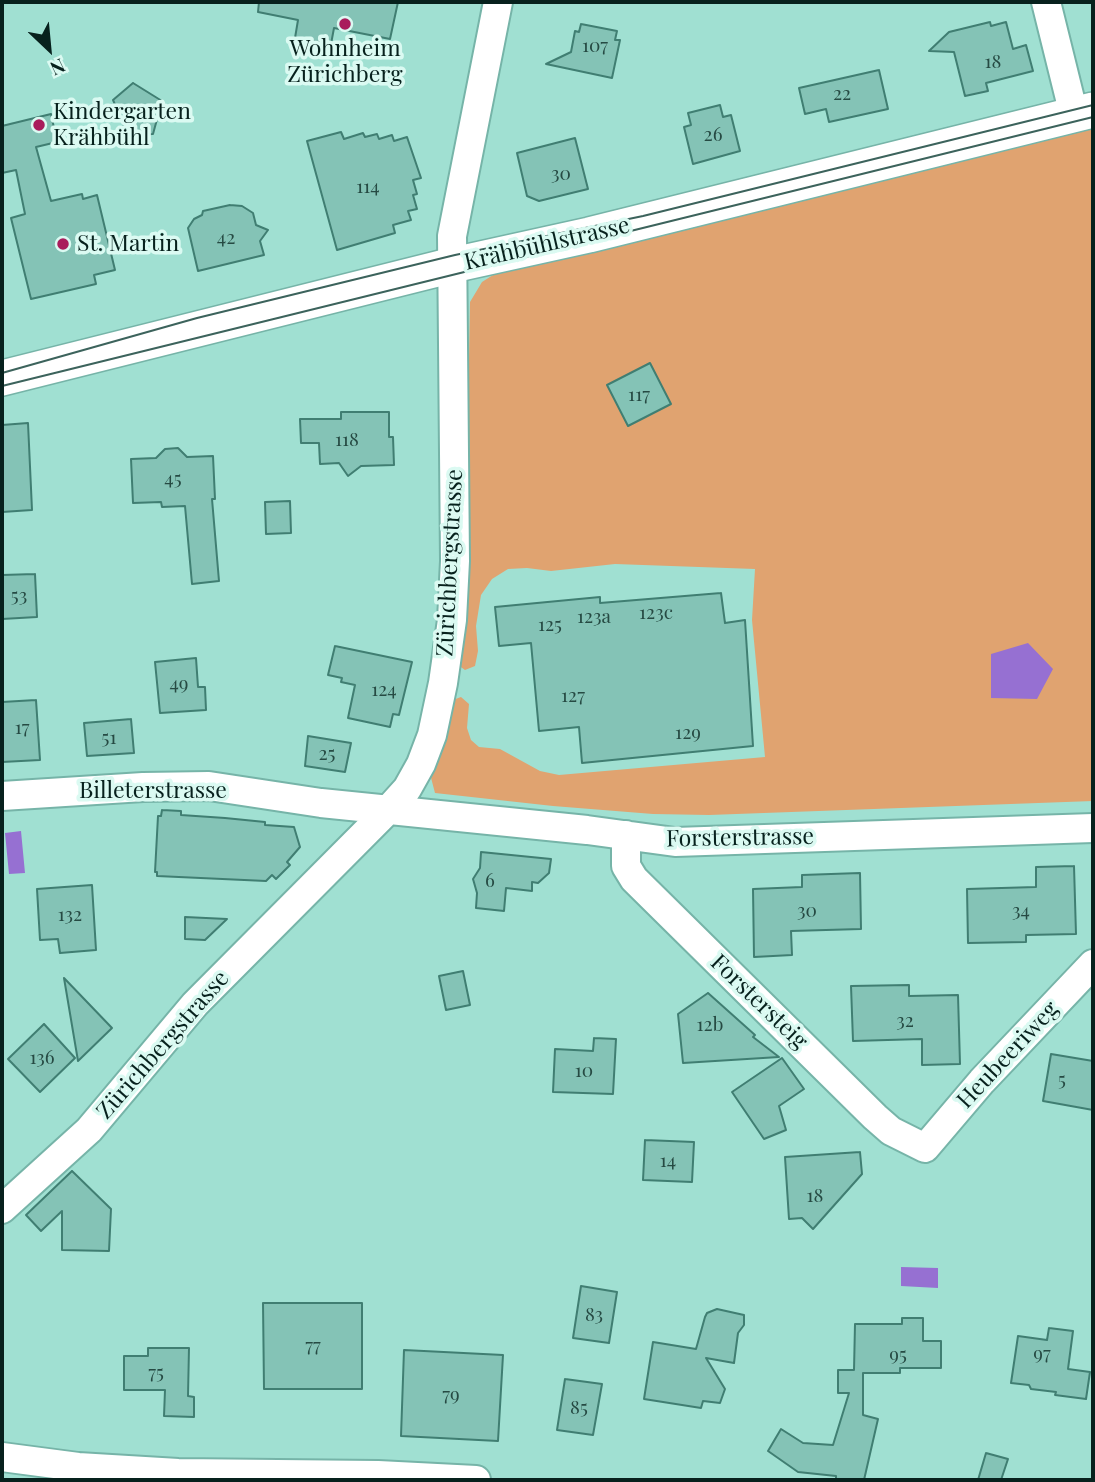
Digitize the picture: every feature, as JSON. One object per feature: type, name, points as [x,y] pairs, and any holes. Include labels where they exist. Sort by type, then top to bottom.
[{"type":"street","name":"Zürichbergstrasse","points":[[2,1209],[89,1130],[195,1004],[388,810],[415,774],[432,735],[452,620],[455,561],[452,236],[498,2]]},
{"type":"street","points":[[1046,2],[1084,112]]},
{"type":"street","name":"Krähbühlstrasse","points":[[2,378],[1084,112]]},
{"type":"street","name":"Billeterstrasse","points":[[2,796],[143,787],[209,786],[388,810]]},
{"type":"street","name":"Forsterstrasse","points":[[388,810],[676,842],[1093,828]]},
{"type":"street","name":"Forstersteig","points":[[626,835],[626,866],[634,879],[875,1117],[891,1131],[925,1148]]},
{"type":"street","name":"Heubeeriweg","points":[[925,1148],[982,1081],[1093,964]]},
{"type":"street","points":[[2,1457],[78,1467],[178,1473],[378,1475],[476,1480]]},
{"type":"shaded area","points":[[1093,126],[1093,801],[709,815],[653,814],[553,806],[435,793],[429,770],[450,701],[461,697],[469,704],[467,728],[471,740],[479,747],[500,749],[540,771],[559,775],[765,757],[752,620],[755,569],[615,564],[551,571],[508,569],[492,579],[481,595],[476,626],[478,651],[475,666],[465,670],[458,665],[466,536],[470,302],[482,282],[512,268]]},
{"type":"shaded area","points":[[1028,643],[1053,669],[1037,699],[991,698],[991,654]]},
{"type":"shaded area","points":[[21,831],[25,873],[9,874],[5,833]]},
{"type":"shaded area","points":[[901,1267],[938,1268],[938,1288],[901,1286]]},
{"type":"building","name":"Wohnheim Zürichberg","points":[[259,2],[398,2],[390,39],[334,28],[331,44],[295,38],[298,20],[258,12]]},
{"type":"building","points":[[990,22],[991,26],[1006,22],[1013,49],[1026,45],[1033,71],[986,83],[988,91],[965,96],[954,52],[929,51],[949,32]]},
{"type":"building","points":[[581,24],[617,31],[615,40],[620,40],[612,78],[546,64],[571,52],[575,31],[579,32]]},
{"type":"building","points":[[879,70],[888,109],[829,122],[826,109],[805,114],[799,88]]},
{"type":"building","points":[[133,83],[162,101],[153,134],[128,135],[113,100]]},
{"type":"building","points":[[720,105],[723,117],[731,115],[740,151],[693,164],[684,127],[691,125],[688,113]]},
{"type":"building","name":"St. Martin","points":[[51,114],[57,142],[36,147],[51,201],[82,194],[83,199],[97,195],[115,270],[94,275],[96,284],[31,299],[11,218],[25,214],[16,170],[2,173],[2,126]]},
{"type":"building","points":[[341,132],[344,139],[363,133],[365,137],[377,134],[379,139],[392,135],[394,141],[407,137],[421,178],[413,180],[417,209],[408,211],[411,220],[393,225],[395,233],[337,250],[307,141]]},
{"type":"building","points":[[575,138],[588,189],[539,201],[527,196],[517,153]]},
{"type":"building","points":[[230,205],[242,206],[253,213],[256,225],[268,230],[260,241],[264,255],[198,271],[188,228],[203,211]]},
{"type":"building","points":[[650,363],[671,404],[628,426],[607,385]]},
{"type":"building","points":[[341,412],[389,412],[389,437],[393,437],[394,465],[361,466],[348,476],[339,463],[320,464],[319,443],[301,443],[300,419],[341,419]]},
{"type":"building","points":[[28,423],[32,510],[2,512],[2,425]]},
{"type":"building","points":[[178,448],[187,457],[213,456],[215,499],[212,499],[219,581],[192,584],[185,506],[162,507],[161,502],[133,503],[131,459],[156,458],[165,449]]},
{"type":"building","points":[[290,501],[291,533],[266,534],[265,502]]},
{"type":"building","points":[[35,574],[37,617],[2,619],[2,575]]},
{"type":"building","points":[[721,593],[725,623],[745,620],[753,746],[582,763],[579,727],[539,731],[531,643],[499,646],[495,607],[600,597],[600,603]]},
{"type":"building","points":[[335,646],[412,662],[399,715],[393,714],[390,727],[348,718],[355,685],[328,675]]},
{"type":"building","points":[[196,658],[198,687],[205,687],[206,710],[160,713],[155,662]]},
{"type":"building","points":[[36,700],[40,760],[2,762],[2,702]]},
{"type":"building","points":[[131,719],[134,753],[87,756],[84,723]]},
{"type":"building","points":[[308,736],[351,743],[345,772],[305,766]]},
{"type":"building","points":[[162,810],[181,811],[181,815],[294,827],[300,847],[287,862],[290,865],[276,879],[272,875],[266,881],[157,876],[158,816],[161,816]]},
{"type":"building","points":[[481,852],[551,859],[549,873],[538,883],[532,882],[532,891],[506,888],[504,911],[476,908],[477,893],[473,879],[480,868]]},
{"type":"building","points":[[1074,866],[1076,934],[1026,935],[1026,942],[968,943],[967,889],[1036,887],[1036,867]]},
{"type":"building","points":[[860,873],[861,929],[791,931],[792,955],[754,957],[753,889],[802,887],[802,875]]},
{"type":"building","points":[[92,885],[96,950],[60,953],[58,939],[40,940],[37,889]]},
{"type":"building","points":[[185,917],[227,919],[205,940],[185,939]]},
{"type":"building","points":[[463,971],[470,1005],[446,1010],[439,976]]},
{"type":"building","points":[[64,978],[112,1028],[78,1061]]},
{"type":"building","points":[[909,985],[909,996],[958,995],[960,1064],[922,1065],[922,1039],[853,1041],[851,986]]},
{"type":"building","points":[[708,993],[755,1035],[753,1037],[779,1057],[683,1063],[678,1014]]},
{"type":"building","points":[[44,1024],[75,1058],[40,1092],[8,1059]]},
{"type":"building","points":[[594,1038],[616,1039],[613,1094],[553,1092],[555,1049],[593,1051]]},
{"type":"building","points":[[1051,1054],[1093,1061],[1093,1110],[1043,1101]]},
{"type":"building","points":[[782,1058],[804,1089],[779,1106],[786,1130],[764,1139],[732,1092]]},
{"type":"building","points":[[645,1140],[694,1142],[692,1182],[643,1180]]},
{"type":"building","points":[[860,1152],[862,1174],[813,1229],[802,1218],[789,1219],[785,1157]]},
{"type":"building","points":[[72,1171],[111,1209],[109,1251],[62,1250],[62,1211],[41,1231],[26,1215]]},
{"type":"building","points":[[581,1286],[617,1292],[609,1343],[573,1338]]},
{"type":"building","points":[[263,1303],[362,1303],[362,1389],[264,1389]]},
{"type":"building","points":[[717,1309],[744,1315],[744,1325],[738,1333],[734,1363],[706,1358],[725,1389],[720,1403],[703,1401],[701,1408],[644,1399],[653,1342],[696,1349],[707,1313]]},
{"type":"building","points":[[902,1318],[923,1318],[923,1341],[941,1341],[941,1368],[900,1368],[900,1373],[863,1373],[863,1415],[878,1419],[864,1480],[836,1480],[836,1476],[798,1472],[768,1451],[781,1429],[803,1443],[833,1445],[849,1393],[838,1393],[838,1370],[854,1370],[855,1324],[902,1324]]},
{"type":"building","points":[[1049,1328],[1073,1331],[1068,1369],[1090,1372],[1086,1399],[1055,1395],[1056,1392],[1011,1383],[1018,1336],[1047,1340]]},
{"type":"building","points":[[148,1348],[189,1348],[188,1396],[194,1397],[194,1417],[164,1416],[165,1390],[124,1390],[124,1356],[148,1356]]},
{"type":"building","points":[[404,1350],[503,1355],[498,1441],[401,1436]]},
{"type":"building","points":[[565,1379],[602,1384],[593,1435],[557,1430]]},
{"type":"building","points":[[986,1453],[1008,1459],[1001,1480],[978,1480]]},
{"type":"tram line","points":[[2,373],[197,318],[455,255],[643,216],[1093,105]]},
{"type":"tram line","points":[[2,386],[1093,117]]},
{"type":"place","name":"Wohnheim Zürichberg","points":[[345,24]]},
{"type":"place","name":"Kindergarten Krähbühl","points":[[39,125]]},
{"type":"place","name":"St. Martin","points":[[63,244]]}]
